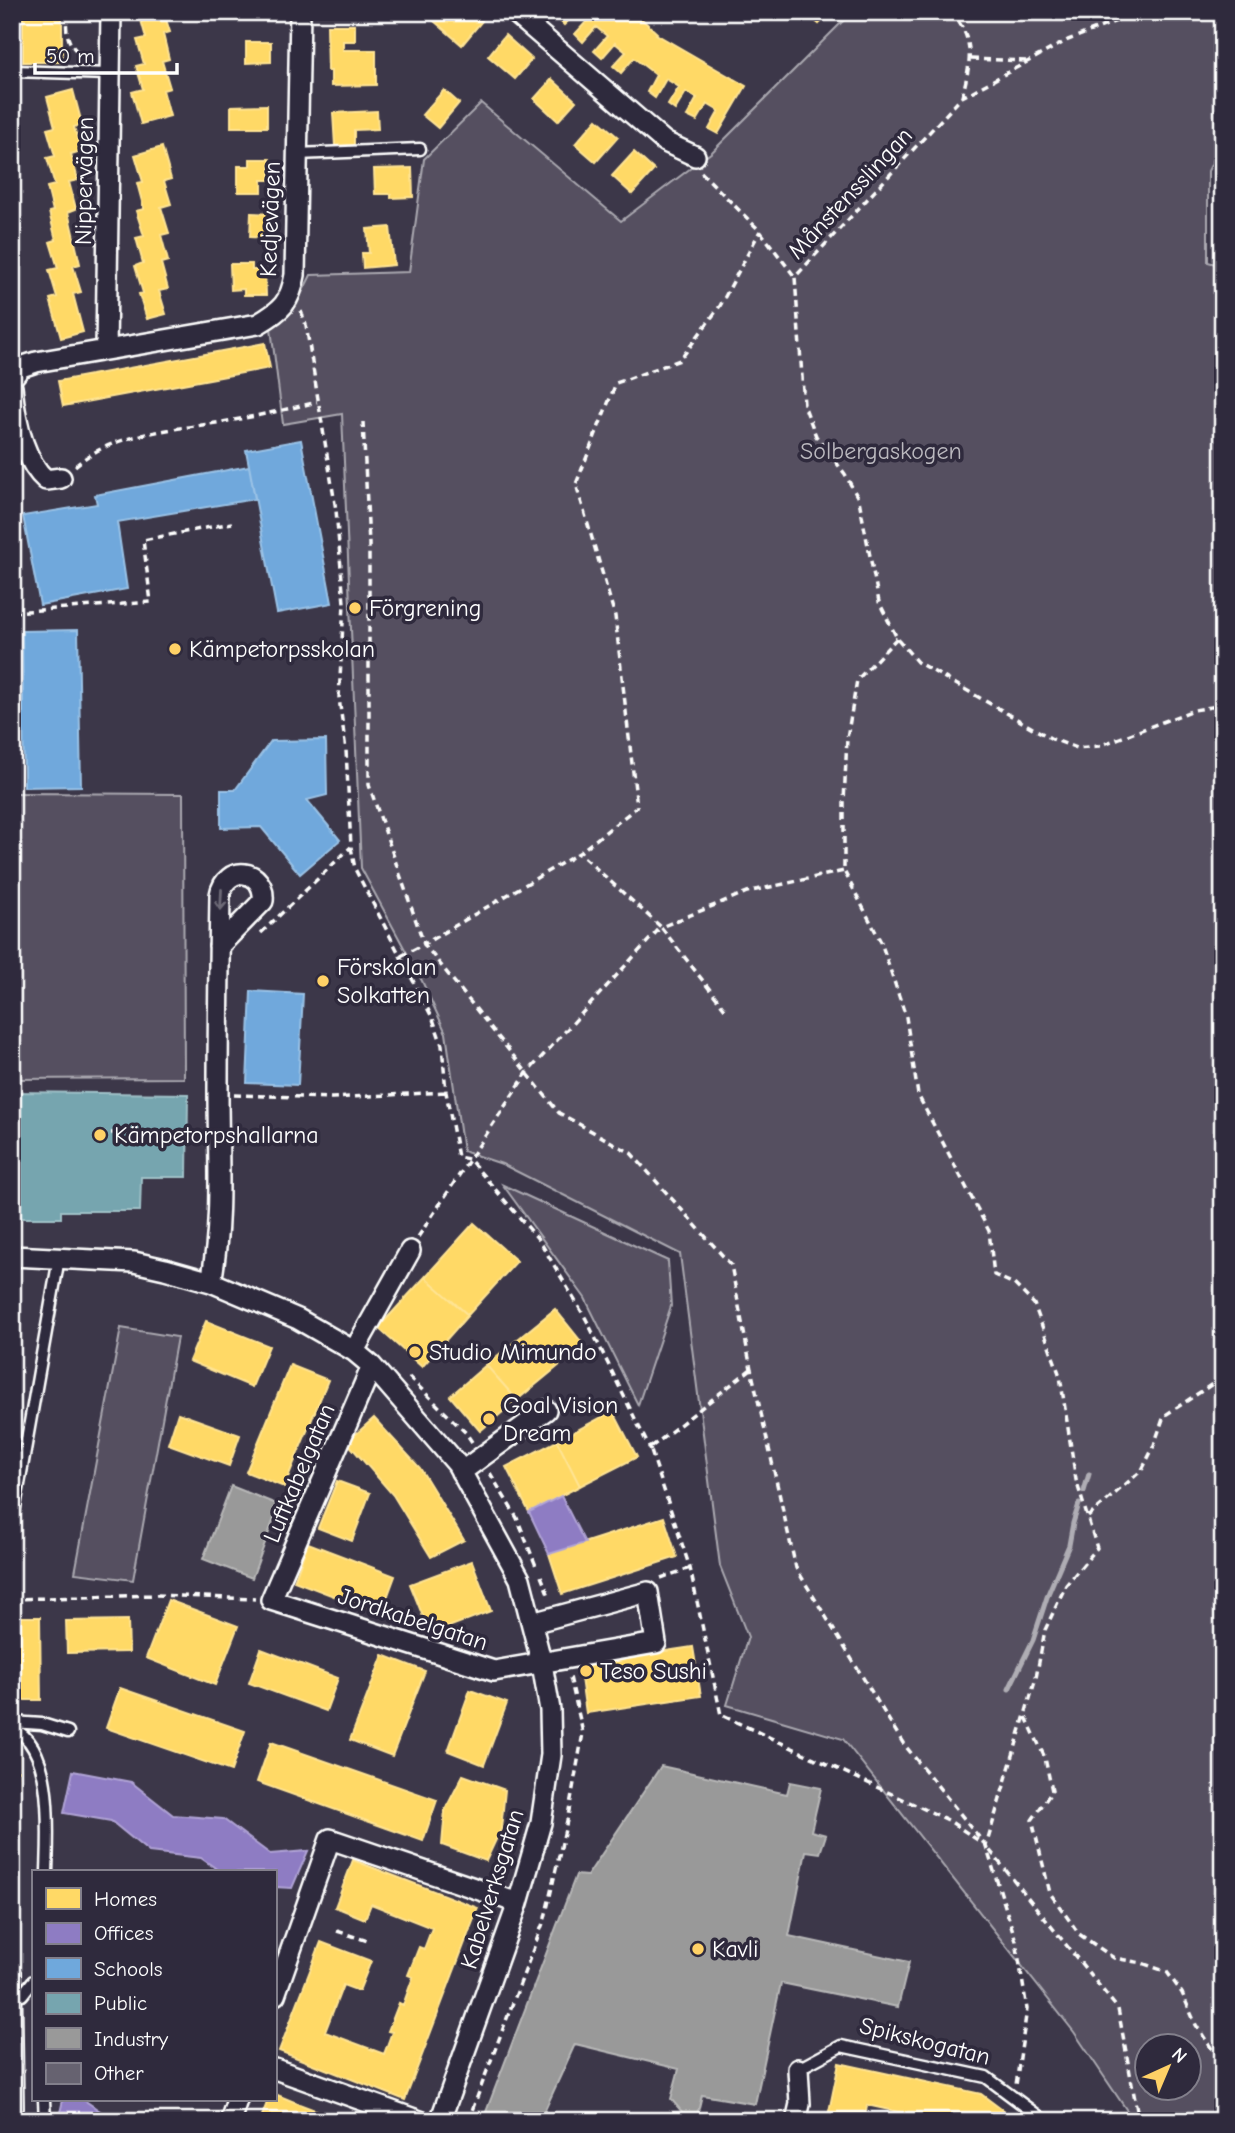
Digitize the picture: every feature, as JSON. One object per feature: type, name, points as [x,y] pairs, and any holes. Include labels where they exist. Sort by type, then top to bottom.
[{"type":"street","name":"Nippervägen","points":[[106,350],[111,12]]},
{"type":"street","name":"Kedjevägen","points":[[12,378],[27,364],[258,324],[274,315],[287,301],[295,275],[300,12]]},
{"type":"street","points":[[514,12],[665,142],[695,156]]},
{"type":"street","points":[[12,387],[27,452],[35,469],[46,480],[61,478]]},
{"type":"street","points":[[211,1282],[218,1247],[219,946]]},
{"type":"street","points":[[354,1351],[410,1251]]},
{"type":"street","name":"Kabelverksgatan","points":[[12,1256],[134,1262],[211,1282],[298,1319],[354,1351],[372,1366],[461,1472],[520,1579],[542,1664],[550,1710],[551,1755],[541,1823],[518,1903],[440,2121]]},
{"type":"street","name":"Luftkabelgatan","points":[[271,1600],[372,1366]]},
{"type":"street","points":[[461,1472],[546,1410]]},
{"type":"street","points":[[532,1623],[648,1592],[656,1643],[542,1664]]},
{"type":"street","name":"Jordkabelgatan","points":[[271,1600],[494,1671],[542,1664]]},
{"type":"street","points":[[276,1992],[331,1839],[518,1903]]},
{"type":"street","points":[[276,2069],[420,2121]]},
{"type":"street","name":"Spikskogatan","points":[[796,2121],[800,2104],[798,2069]]},
{"type":"street","points":[[230,2121],[236,2102]]},
{"type":"lane","points":[[12,71],[110,70]]},
{"type":"lane","points":[[296,153],[420,149]]},
{"type":"lane","points":[[12,1524],[60,1258]]},
{"type":"lane","points":[[12,1722],[42,1724],[68,1732]]},
{"type":"lane","points":[[12,1728],[24,1733],[33,1744],[43,1776],[48,1825],[47,1870]]},
{"type":"lane","points":[[22,1995],[32,1982]]},
{"type":"lane","name":"Spikskogatan","points":[[798,2069],[841,2046],[986,2077],[1045,2121]]},
{"type":"lane","points":[[44,2102],[45,2121]]},
{"type":"path","points":[[66,12],[66,35],[70,46],[94,65],[110,70]]},
{"type":"path","points":[[951,12],[967,39],[971,59],[962,97]]},
{"type":"path","name":"Månstensslingan","points":[[1140,12],[1068,40],[962,97],[794,277],[804,405],[816,436],[845,474],[859,500],[879,602],[897,638],[917,662],[1052,739],[1077,748],[1099,746],[1194,710],[1223,705]]},
{"type":"path","points":[[971,59],[1029,61]]},
{"type":"path","points":[[695,156],[701,174],[760,231],[794,277]]},
{"type":"path","points":[[401,956],[579,853],[637,807],[615,616],[576,484],[616,383],[680,360],[720,306],[760,231]]},
{"type":"path","points":[[287,301],[301,311],[306,325],[336,510],[344,603],[339,698],[346,750],[351,847],[355,869],[433,1019],[442,1045],[446,1093],[458,1157],[468,1159],[539,1240],[586,1320],[651,1450],[690,1569],[721,1715],[948,1819],[986,1846]]},
{"type":"path","points":[[61,478],[96,451],[127,438],[261,415],[317,402]]},
{"type":"path","points":[[363,422],[369,544],[369,785],[424,944],[559,1113],[631,1153],[731,1265],[751,1369],[796,1568],[903,1744],[1118,2009],[1139,2121]]},
{"type":"path","points":[[12,612],[151,602],[143,540],[232,523]]},
{"type":"path","points":[[897,638],[857,680],[847,738],[844,871],[881,942],[905,1017],[918,1095],[989,1231],[995,1275],[1014,1284],[1034,1304],[1060,1376],[1076,1480],[1097,1548],[1066,1585],[1045,1630],[1036,1678],[986,1846],[1016,1941],[1027,2009],[1019,2078],[1012,2095]]},
{"type":"path","points":[[253,940],[351,847]]},
{"type":"path","points":[[579,853],[661,927],[725,1009]]},
{"type":"path","points":[[410,1251],[527,1073],[661,927],[747,892],[844,871]]},
{"type":"path","points":[[218,1096],[332,1098],[446,1093]]},
{"type":"path","points":[[99,1133],[219,1132]]},
{"type":"path","points":[[401,1369],[466,1433],[516,1518],[557,1616]]},
{"type":"path","points":[[651,1450],[751,1369]]},
{"type":"path","points":[[1088,1517],[1142,1470],[1164,1416],[1223,1377]]},
{"type":"path","points":[[12,1599],[157,1595],[271,1600]]},
{"type":"path","points":[[468,2121],[545,1918],[568,1816],[583,1733],[566,1659]]},
{"type":"path","points":[[1025,1715],[1045,1758],[1052,1791],[1032,1820],[1050,1893],[1079,1934],[1114,1958],[1142,1963],[1167,1972],[1182,1993],[1196,2025],[1223,2061]]},
{"type":"path","points":[[337,1931],[371,1941]]},
{"type":"green space","name":"Solbergaskogen","points":[[852,12],[1223,12],[1223,141],[1208,171],[1208,262],[1223,266],[1223,2121],[1134,2121],[1074,2032],[843,1739],[727,1705],[748,1637],[720,1566],[680,1254],[502,1164],[463,1151],[446,1033],[422,981],[361,868],[342,414],[283,424],[271,328],[297,303],[311,275],[409,272],[424,159],[481,103],[621,221],[712,152]]},
{"type":"green space","points":[[12,793],[183,794],[184,1078],[12,1079]]},
{"type":"green space","points":[[503,1185],[668,1261],[671,1306],[638,1405],[585,1298]]},
{"type":"green space","points":[[121,1328],[177,1337],[133,1580],[75,1573]]},
{"type":"building: Homes","points":[[23,12],[62,12],[62,62],[23,62]]},
{"type":"building: Homes","points":[[439,12],[471,12],[482,21],[462,45],[433,20]]},
{"type":"building: Homes","points":[[564,12],[577,12],[564,25],[558,19]]},
{"type":"building: Homes","points":[[580,12],[634,12],[656,34],[746,86],[718,134],[709,129],[719,111],[707,104],[697,121],[687,116],[697,98],[686,92],[675,110],[668,105],[679,87],[666,79],[655,98],[647,92],[656,75],[634,58],[621,73],[613,66],[626,52],[615,43],[602,58],[594,51],[607,36],[596,27],[583,42],[575,34],[588,20]]},
{"type":"building: Homes","points":[[805,12],[830,12],[819,24]]},
{"type":"building: Homes","points":[[139,13],[173,14],[165,16],[170,32],[163,34],[169,59],[162,61],[170,88],[163,90],[170,116],[141,124],[132,92],[143,89],[136,66],[144,64],[137,40],[146,38]]},
{"type":"building: Homes","points":[[327,25],[355,25],[355,41],[343,41],[343,50],[376,50],[376,85],[331,86]]},
{"type":"building: Homes","points":[[505,35],[532,59],[515,79],[488,56]]},
{"type":"building: Homes","points":[[246,42],[271,42],[271,62],[246,63]]},
{"type":"building: Homes","points":[[552,79],[576,101],[558,121],[534,99]]},
{"type":"building: Homes","points":[[73,90],[82,124],[74,127],[81,151],[71,154],[78,180],[69,182],[76,209],[68,212],[80,264],[73,266],[81,292],[73,294],[83,332],[61,338],[50,299],[57,297],[49,270],[58,268],[50,242],[56,240],[49,212],[53,211],[47,187],[55,185],[47,158],[55,156],[47,129],[55,127],[47,97]]},
{"type":"building: Homes","points":[[444,90],[459,103],[438,128],[422,115]]},
{"type":"building: Homes","points":[[267,105],[267,127],[231,127],[231,106]]},
{"type":"building: Homes","points":[[377,111],[378,129],[354,130],[354,145],[335,146],[333,113]]},
{"type":"building: Homes","points":[[597,119],[618,137],[596,162],[575,144]]},
{"type":"building: Homes","points":[[162,147],[171,179],[164,181],[171,204],[161,207],[169,233],[161,235],[168,261],[161,263],[168,289],[159,291],[166,314],[147,319],[139,294],[143,293],[135,266],[143,263],[136,238],[144,236],[136,211],[144,209],[137,183],[143,182],[135,155]]},
{"type":"building: Homes","points":[[634,152],[654,170],[632,194],[612,176]]},
{"type":"building: Homes","points":[[250,159],[270,159],[270,180],[262,180],[262,192],[238,192],[238,166],[250,166]]},
{"type":"building: Homes","points":[[412,168],[413,197],[391,198],[391,194],[375,194],[374,169]]},
{"type":"building: Homes","points":[[251,213],[273,214],[272,238],[250,237]]},
{"type":"building: Homes","points":[[390,227],[394,265],[363,268],[362,253],[369,253],[367,229]]},
{"type":"building: Homes","points":[[230,264],[252,264],[252,270],[265,270],[266,295],[244,295],[244,289],[231,290]]},
{"type":"building: Homes","points":[[265,343],[270,368],[63,406],[58,381]]},
{"type":"building: Homes","points":[[474,1223],[517,1261],[468,1315],[425,1277]]},
{"type":"building: Homes","points":[[425,1277],[468,1315],[422,1367],[378,1328]]},
{"type":"building: Homes","points":[[555,1309],[584,1345],[517,1400],[486,1365]]},
{"type":"building: Homes","points":[[206,1321],[269,1346],[252,1387],[189,1361]]},
{"type":"building: Homes","points":[[290,1365],[328,1380],[284,1487],[246,1472]]},
{"type":"building: Homes","points":[[486,1365],[517,1400],[480,1431],[450,1396]]},
{"type":"building: Homes","points":[[613,1411],[637,1457],[580,1486],[557,1441]]},
{"type":"building: Homes","points":[[178,1413],[240,1435],[229,1466],[168,1444]]},
{"type":"building: Homes","points":[[374,1418],[420,1468],[464,1540],[431,1557],[393,1495],[347,1442]]},
{"type":"building: Homes","points":[[557,1441],[580,1486],[529,1512],[506,1467]]},
{"type":"building: Homes","points":[[337,1481],[370,1493],[352,1541],[318,1528]]},
{"type":"building: Homes","points":[[664,1517],[677,1557],[562,1594],[549,1554]]},
{"type":"building: Homes","points":[[308,1543],[395,1576],[381,1614],[294,1581]]},
{"type":"building: Homes","points":[[472,1561],[491,1611],[430,1634],[410,1584]]},
{"type":"building: Homes","points":[[168,1600],[238,1626],[215,1685],[146,1658]]},
{"type":"building: Homes","points":[[12,1617],[40,1617],[41,1700],[12,1700]]},
{"type":"building: Homes","points":[[128,1620],[129,1652],[67,1653],[66,1621]]},
{"type":"building: Homes","points":[[693,1647],[701,1696],[586,1713],[579,1664]]},
{"type":"building: Homes","points":[[261,1649],[338,1678],[326,1711],[249,1683]]},
{"type":"building: Homes","points":[[383,1655],[425,1671],[392,1756],[350,1740]]},
{"type":"building: Homes","points":[[120,1688],[245,1731],[231,1771],[106,1728]]},
{"type":"building: Homes","points":[[470,1690],[507,1703],[484,1765],[448,1751]]},
{"type":"building: Homes","points":[[271,1742],[437,1800],[423,1841],[257,1782]]},
{"type":"building: Homes","points":[[12,1743],[18,1743],[17,1931],[12,1931]]},
{"type":"building: Homes","points":[[463,1775],[505,1790],[501,1829],[486,1861],[442,1845],[445,1810]]},
{"type":"building: Homes","points":[[353,1860],[478,1908],[405,2100],[279,2051],[321,1942],[371,1961],[359,1991],[343,1985],[325,2032],[384,2054],[392,2032],[388,2031],[399,2003],[403,2005],[413,1977],[408,1975],[419,1947],[424,1949],[432,1928],[371,1904],[365,1919],[335,1907]]},
{"type":"building: Homes","points":[[839,2063],[981,2094],[1017,2121],[916,2121],[916,2116],[867,2105],[864,2121],[827,2121]]},
{"type":"building: Homes","points":[[276,2094],[344,2121],[260,2121],[267,2102],[276,2102]]},
{"type":"building: Offices","points":[[561,1496],[585,1543],[549,1554],[529,1512]]},
{"type":"building: Offices","points":[[73,1771],[131,1782],[173,1815],[223,1819],[270,1854],[308,1851],[292,1888],[276,1887],[276,1870],[218,1870],[201,1858],[149,1852],[111,1821],[64,1813]]},
{"type":"building: Offices","points":[[63,2102],[87,2102],[106,2115],[159,2121],[58,2121]]},
{"type":"building: Schools","points":[[301,440],[332,603],[277,613],[246,450]]},
{"type":"building: Schools","points":[[249,466],[255,499],[117,522],[127,589],[40,605],[23,516],[97,504],[95,495]]},
{"type":"building: Schools","points":[[78,630],[81,786],[24,787],[22,631]]},
{"type":"building: Schools","points":[[326,740],[327,795],[307,800],[340,840],[300,874],[261,827],[221,828],[221,790],[235,790],[271,741]]},
{"type":"building: Schools","points":[[251,991],[303,994],[298,1085],[247,1083]]},
{"type":"building: Public","name":"Kämpetorpshallarna","points":[[12,1092],[188,1094],[187,1177],[141,1177],[140,1211],[61,1211],[61,1218],[12,1218]]},
{"type":"building: Industry","points":[[231,1486],[279,1505],[252,1578],[203,1559]]},
{"type":"building: Industry","name":"Kavli","points":[[661,1766],[787,1794],[790,1782],[821,1788],[811,1831],[826,1835],[820,1853],[806,1851],[789,1936],[909,1962],[898,2007],[781,1983],[755,2104],[702,2095],[697,2116],[683,2113],[671,2099],[679,2069],[575,2044],[540,2121],[510,2121],[486,2112],[576,1875],[587,1876]]},
{"type":"building: Other","points":[[12,1960],[22,1971],[24,2109],[17,2121],[12,2121]]},
{"type":"waterway","points":[[1084,1491],[1089,1474]]},
{"type":"waterway","points":[[1009,1689],[1033,1640],[1048,1594],[1069,1545],[1079,1504]]},
{"type":"place","name":"Förgrening","points":[[355,608]]},
{"type":"place","name":"Kämpetorpsskolan","points":[[175,649]]},
{"type":"place","name":"Förskolan Solkatten","points":[[323,981]]},
{"type":"place","name":"Kämpetorpshallarna","points":[[100,1135]]},
{"type":"place","name":"Studio Mimundo","points":[[415,1352]]},
{"type":"place","name":"Goal Vision Dream","points":[[489,1419]]},
{"type":"place","name":"Teso Sushi","points":[[586,1671]]},
{"type":"place","name":"Kavli","points":[[698,1949]]}]
